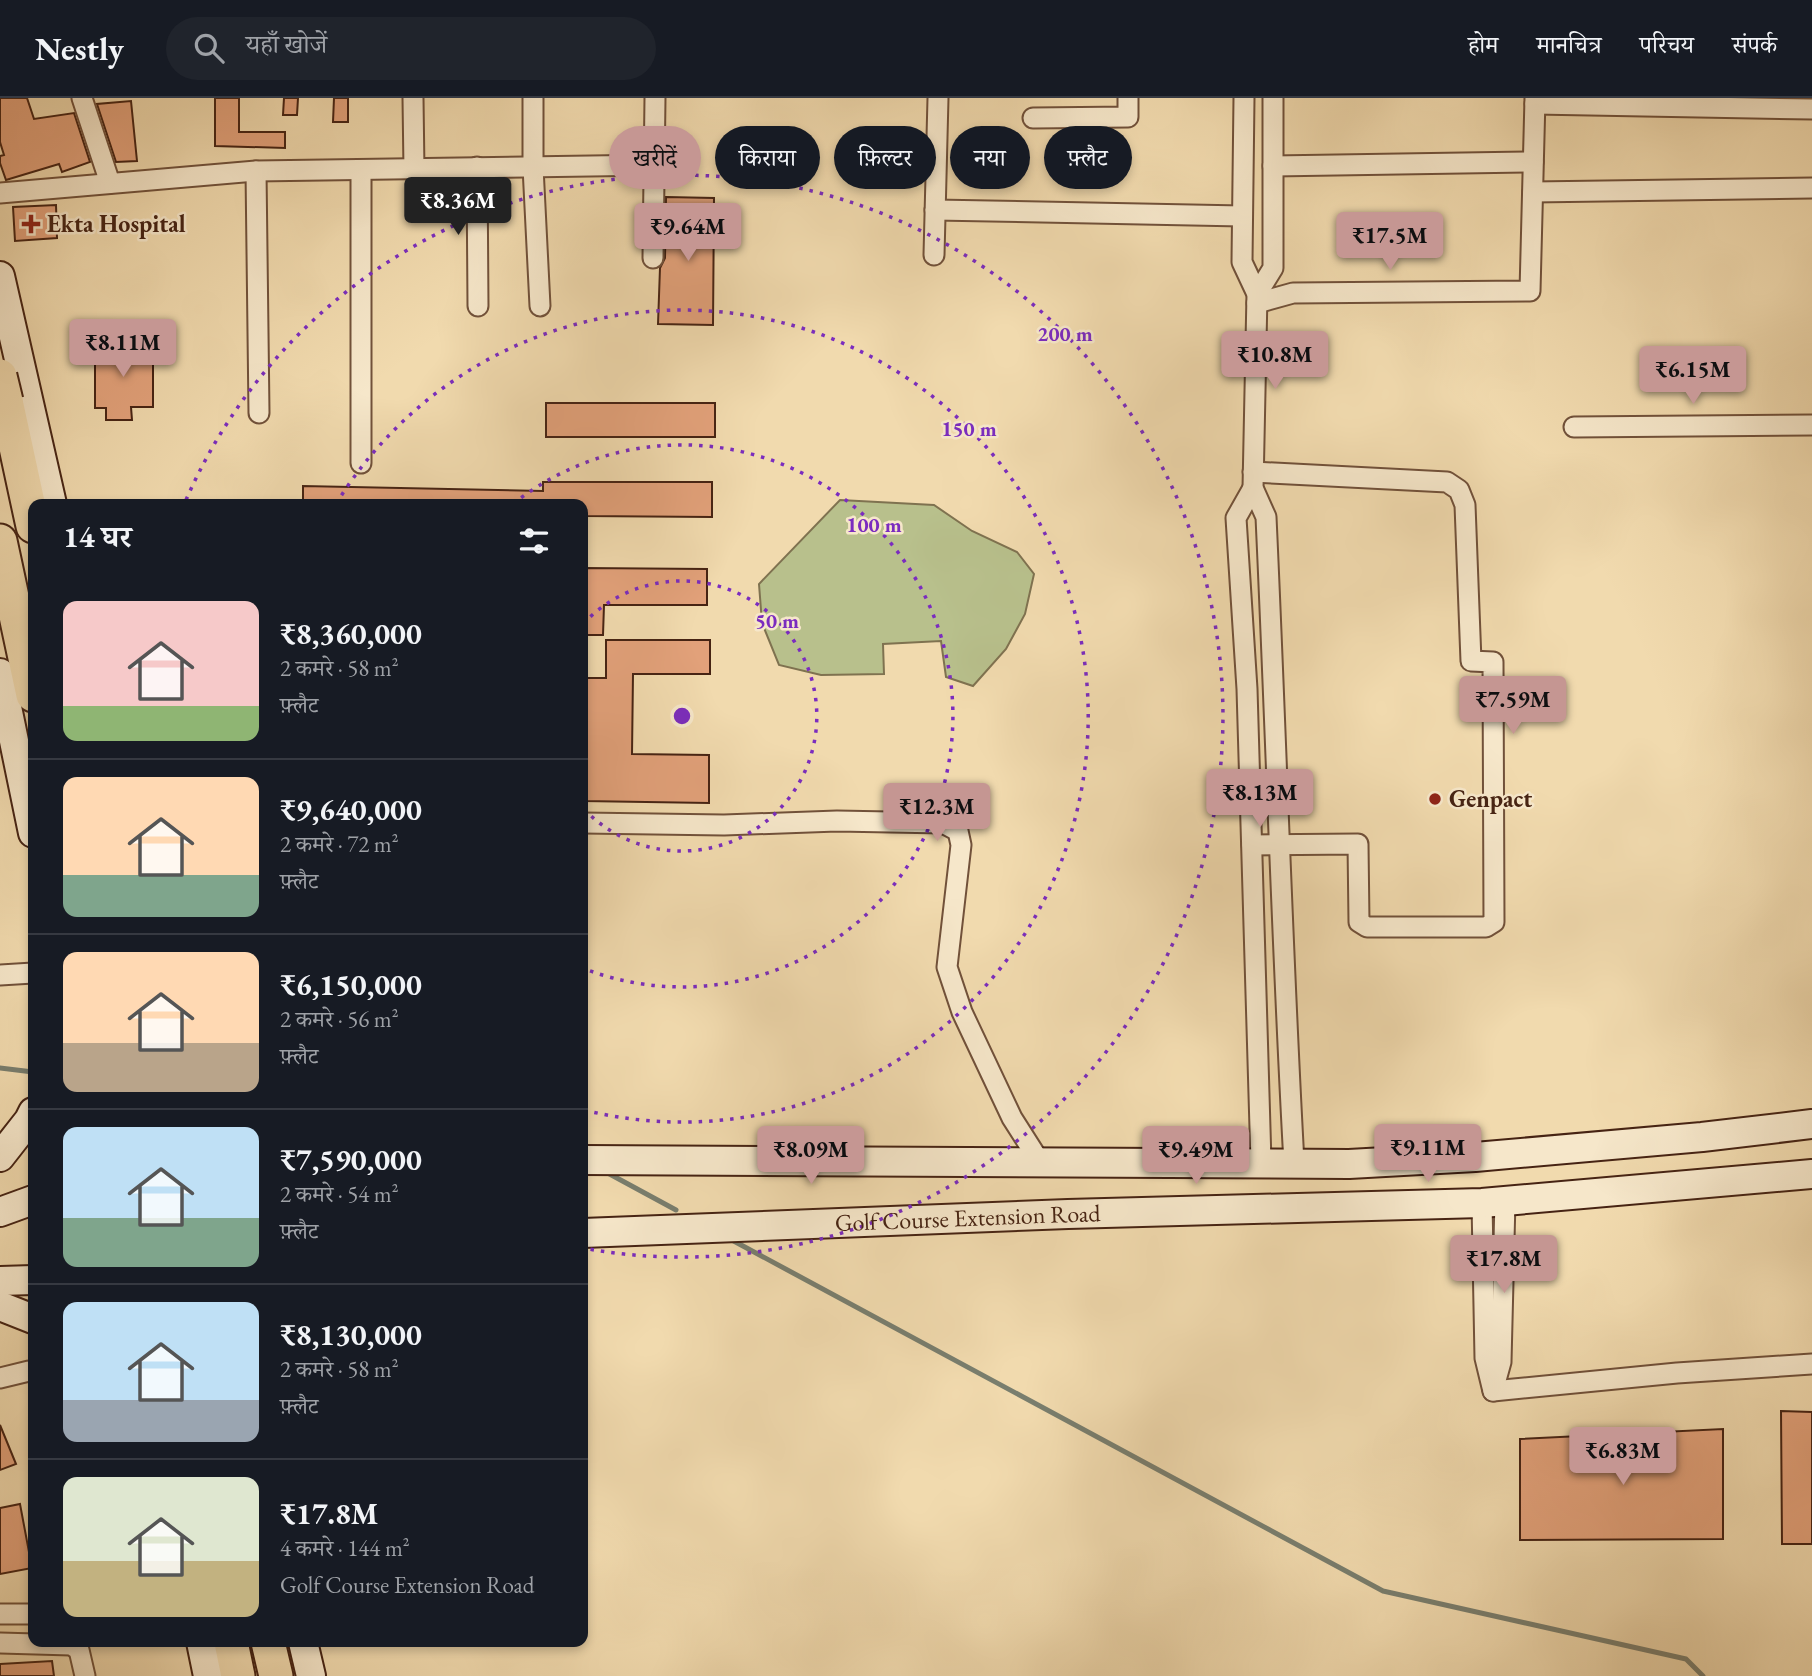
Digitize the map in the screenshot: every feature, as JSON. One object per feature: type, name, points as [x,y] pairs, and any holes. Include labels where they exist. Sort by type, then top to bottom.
[{"type":"highway","points":[[7,386],[28,499]]},
{"type":"highway","points":[[0,541],[28,672]]},
{"type":"highway","points":[[232,1647],[238,1676]]},
{"type":"highway","points":[[269,1647],[276,1676]]},
{"type":"main road","points":[[0,276],[7,386],[50,499]]},
{"type":"main road","points":[[0,673],[10,773],[28,820]]},
{"type":"main road","points":[[0,1157],[28,1121]]},
{"type":"main road","points":[[588,1160],[1349,1164],[1475,1157],[1702,1137],[1812,1124]]},
{"type":"main road","name":"Golf Course Extension Road","points":[[588,1233],[1068,1214],[1493,1202],[1812,1174]]},
{"type":"main road","points":[[0,1212],[28,1202]]},
{"type":"main road","points":[[0,1281],[28,1280]]},
{"type":"main road","points":[[0,1306],[28,1317]]},
{"type":"main road","points":[[202,1647],[208,1676]]},
{"type":"main road","points":[[304,1647],[311,1676]]},
{"type":"street","points":[[82,98],[110,183]]},
{"type":"street","points":[[412,98],[414,170]]},
{"type":"street","points":[[533,98],[533,167],[540,306]]},
{"type":"street","points":[[655,98],[655,126]]},
{"type":"street","points":[[934,254],[938,98]]},
{"type":"street","points":[[1033,118],[1128,117],[1128,98]]},
{"type":"street","points":[[1244,98],[1242,262],[1257,299],[1253,480],[1266,517],[1281,845],[1284,981],[1294,1163]]},
{"type":"street","points":[[1257,299],[1273,268],[1273,98]]},
{"type":"street","points":[[1257,299],[1293,293],[1530,291],[1535,101],[1812,109]]},
{"type":"street","points":[[1273,166],[1533,162]]},
{"type":"street","points":[[0,193],[256,171],[609,166]]},
{"type":"street","points":[[477,167],[478,306]]},
{"type":"street","points":[[256,171],[259,413]]},
{"type":"street","points":[[361,171],[361,463]]},
{"type":"street","points":[[1533,192],[1812,188]]},
{"type":"street","points":[[653,258],[655,189]]},
{"type":"street","points":[[935,210],[1242,216]]},
{"type":"street","points":[[1574,427],[1812,425]]},
{"type":"street","points":[[1253,480],[1236,519],[1247,689],[1261,1162]]},
{"type":"street","points":[[1252,845],[1358,844],[1359,922],[1367,927],[1486,927],[1494,922],[1493,662],[1471,661],[1465,505],[1459,490],[1447,482],[1253,480]]},
{"type":"street","points":[[588,823],[943,823],[958,831],[961,845],[947,967],[962,1012],[1012,1118],[1040,1162]]},
{"type":"street","points":[[1254,909],[1282,908]]},
{"type":"street","points":[[0,975],[28,973]]},
{"type":"street","points":[[1493,1202],[1501,1362],[1493,1391],[1677,1373],[1812,1364]]},
{"type":"street","points":[[0,1378],[28,1371]]},
{"type":"street","points":[[0,1614],[28,1614]]},
{"type":"street","points":[[0,1643],[28,1643]]},
{"type":"street","points":[[75,1647],[79,1650],[85,1676]]},
{"type":"green space","points":[[840,500],[934,505],[972,531],[1017,552],[1034,574],[1025,614],[1006,649],[973,686],[946,677],[941,641],[883,644],[884,674],[821,675],[779,665],[762,623],[759,584]]},
{"type":"building","points":[[0,98],[27,98],[34,119],[74,113],[90,162],[62,172],[59,164],[6,180],[0,163],[0,156],[4,155],[0,142]]},
{"type":"building","points":[[215,98],[239,98],[239,132],[285,132],[285,148],[215,146]]},
{"type":"building","points":[[284,98],[298,98],[297,115],[283,115]]},
{"type":"building","points":[[334,98],[348,98],[348,122],[333,122]]},
{"type":"building","points":[[131,101],[137,161],[116,162],[97,104]]},
{"type":"building","points":[[666,197],[714,198],[713,325],[658,324],[660,268],[665,258]]},
{"type":"building","points":[[56,205],[57,238],[15,241],[13,207]]},
{"type":"building","points":[[143,340],[143,354],[153,354],[153,407],[131,407],[132,420],[106,420],[106,408],[95,408],[95,351],[102,351],[103,341]]},
{"type":"building","points":[[546,403],[715,403],[715,437],[546,437]]},
{"type":"building","points":[[543,482],[712,482],[712,517],[588,516],[588,499],[303,499],[303,486],[543,491]]},
{"type":"building","points":[[588,568],[707,569],[707,605],[604,605],[603,635],[588,635]]},
{"type":"building","points":[[606,640],[710,640],[710,674],[633,674],[632,754],[709,755],[709,803],[588,801],[588,678],[606,678]]},
{"type":"building","points":[[1781,1411],[1812,1412],[1812,1544],[1782,1544]]},
{"type":"building","points":[[0,1425],[16,1464],[0,1470]]},
{"type":"building","points":[[1723,1429],[1723,1539],[1520,1540],[1520,1439]]},
{"type":"building","points":[[20,1504],[28,1547],[28,1569],[0,1574],[0,1508]]},
{"type":"building","points":[[52,1661],[54,1676],[0,1676],[0,1664]]},
{"type":"waterway","points":[[0,1068],[28,1071]]},
{"type":"waterway","points":[[604,1171],[676,1210]]},
{"type":"waterway","points":[[730,1239],[1383,1591],[1686,1659],[1703,1676]]},
{"type":"place","name":"Ekta Hospital","points":[[31,224]]},
{"type":"place","name":"Genpact","points":[[1435,799]]}]
